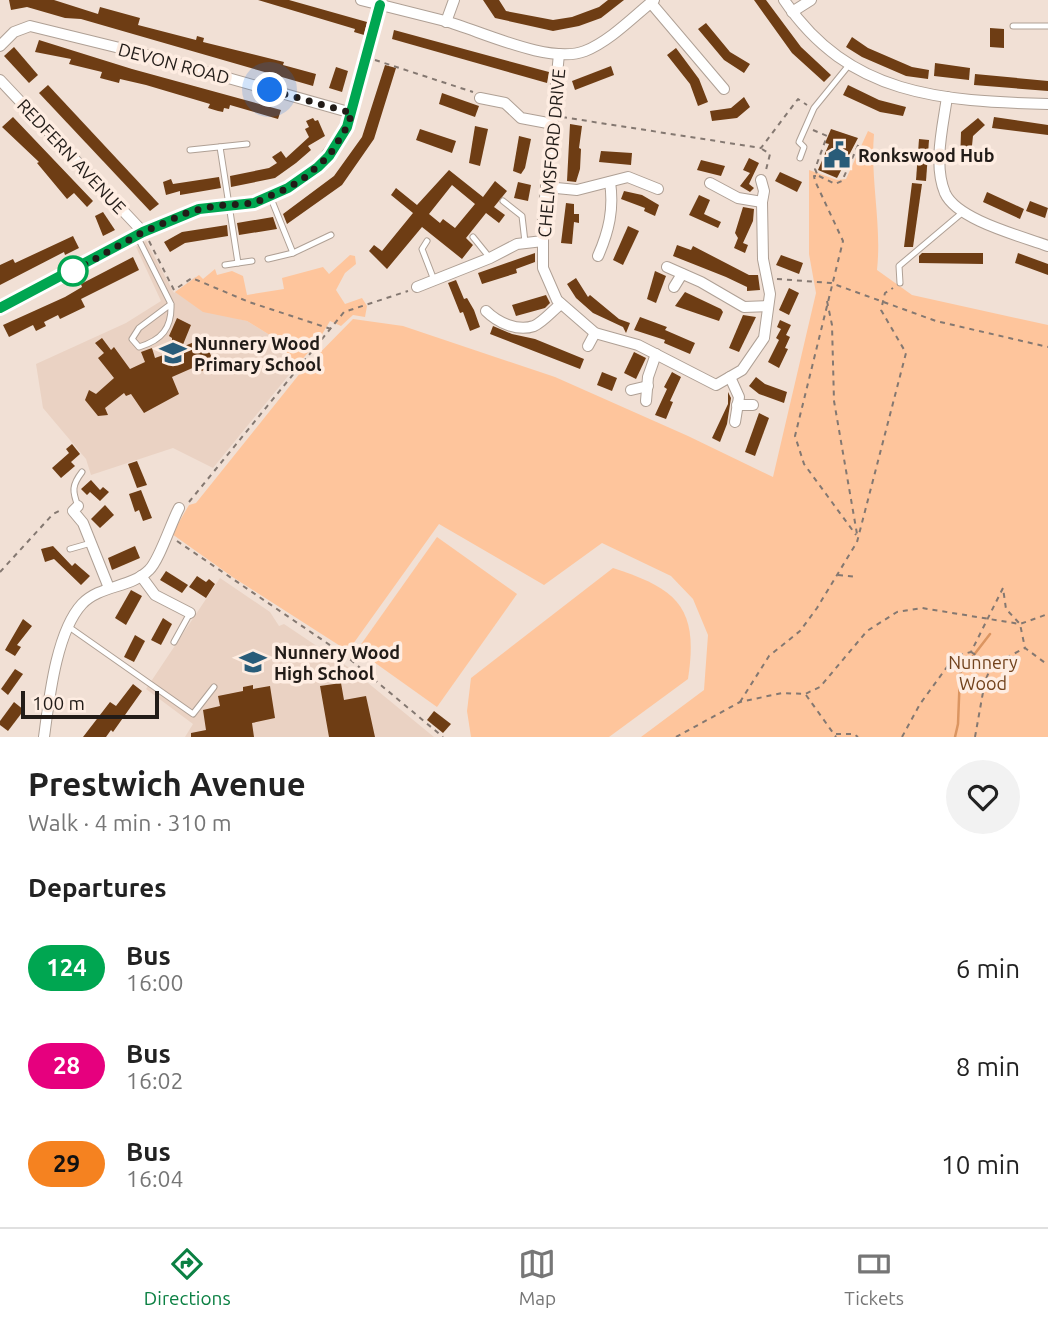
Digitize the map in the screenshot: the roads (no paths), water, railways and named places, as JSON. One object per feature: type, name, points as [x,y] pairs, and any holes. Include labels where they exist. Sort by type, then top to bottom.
[{"type":"street","points":[[361,0],[559,54],[576,54],[593,47],[652,1],[724,89]]},
{"type":"street","points":[[446,22],[454,0]]},
{"type":"street","points":[[784,0],[823,45],[864,74],[908,90],[947,97],[1048,104]]},
{"type":"street","points":[[792,12],[811,0]]},
{"type":"street","points":[[0,308],[140,234],[199,209],[254,203],[303,179],[318,167],[340,140],[352,113],[380,5]]},
{"type":"street","name":"DEVON ROAD","points":[[0,46],[14,32],[30,26],[352,113]]},
{"type":"street","name":"CHELMSFORD DRIVE","points":[[559,54],[546,187],[543,268],[561,304],[595,333],[638,345],[716,385],[730,377]]},
{"type":"street","name":"REDFERN AVENUE","points":[[0,80],[140,234]]},
{"type":"street","points":[[480,96],[505,103],[521,118],[554,120]]},
{"type":"street","points":[[947,97],[940,150],[946,195],[963,212],[1048,246]]},
{"type":"street","points":[[546,187],[577,190],[628,177],[659,189]]},
{"type":"street","points":[[735,422],[739,397],[730,377],[742,370],[764,338],[768,306],[769,280],[763,259],[764,191],[761,180]]},
{"type":"street","points":[[598,256],[608,231],[612,199],[610,182]]},
{"type":"street","points":[[710,183],[738,198],[762,202]]},
{"type":"street","points":[[417,287],[525,242],[543,242]]},
{"type":"street","points":[[667,267],[744,307],[768,306]]},
{"type":"street","points":[[674,287],[682,274]]},
{"type":"street","points":[[486,311],[495,321],[516,327],[534,326],[561,304]]},
{"type":"street","points":[[588,345],[595,333]]},
{"type":"street","points":[[646,401],[656,354]]},
{"type":"street","points":[[631,390],[648,386]]},
{"type":"street","points":[[737,405],[753,405]]},
{"type":"street","points":[[75,508],[108,588]]},
{"type":"street","points":[[44,737],[49,703],[69,627],[76,611],[86,600],[108,588],[141,576],[153,566],[179,508]]},
{"type":"street","points":[[141,576],[155,595],[190,613]]},
{"type":"lane","points":[[1013,26],[1048,26]]},
{"type":"lane","points":[[800,158],[804,147],[799,142],[814,108],[849,65]]},
{"type":"lane","points":[[190,150],[247,145]]},
{"type":"lane","points":[[220,147],[238,263]]},
{"type":"lane","points":[[270,196],[293,253]]},
{"type":"lane","points":[[503,201],[522,216],[525,242]]},
{"type":"lane","points":[[900,283],[899,266],[963,212]]},
{"type":"lane","points":[[140,234],[172,304],[172,317],[162,336],[139,347],[134,344],[132,338],[139,328],[172,304]]},
{"type":"lane","points":[[268,259],[293,253],[331,235]]},
{"type":"lane","points":[[473,237],[491,258]]},
{"type":"lane","points":[[427,241],[422,249],[434,280]]},
{"type":"lane","points":[[225,265],[252,261]]},
{"type":"lane","points":[[75,508],[74,483],[82,472]]},
{"type":"lane","points":[[70,549],[91,543]]},
{"type":"lane","points":[[174,642],[190,613]]},
{"type":"lane","points":[[69,627],[193,714],[214,687]]},
{"type":"waterway","points":[[955,737],[960,673],[990,634]]},
{"type":"place","name":"Ronkswood Hub","points":[[837,155]]},
{"type":"place","name":"Nunnery Wood Primary School","points":[[173,353]]},
{"type":"place","name":"Nunnery Wood High School","points":[[253,662]]},
{"type":"park label","name":"Nunnery Wood","points":[[983,672]]}]
